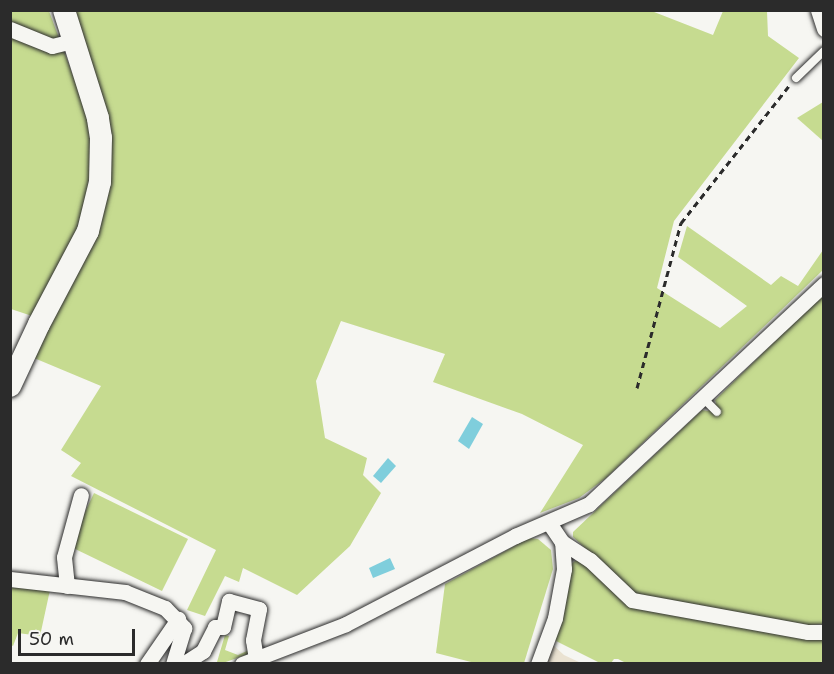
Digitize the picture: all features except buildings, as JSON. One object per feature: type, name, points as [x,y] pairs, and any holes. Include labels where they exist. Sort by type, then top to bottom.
[{"type":"street","points":[[10,386],[39,324],[88,231],[100,182],[101,138],[98,118],[64,10]]},
{"type":"street","points":[[818,10],[824,29]]},
{"type":"street","points":[[10,29],[52,46],[72,40]]},
{"type":"street","points":[[249,661],[346,624],[515,536],[589,504],[824,284]]},
{"type":"street","points":[[67,586],[64,557],[81,495]]},
{"type":"street","points":[[549,523],[562,542],[590,560],[632,600],[808,632],[824,632]]},
{"type":"street","points":[[538,663],[555,618],[564,569],[562,542]]},
{"type":"street","points":[[10,579],[125,592],[165,608],[178,619],[184,628],[173,663]]},
{"type":"street","points":[[183,663],[202,651],[215,627],[223,627],[229,601],[259,609],[249,661]]},
{"type":"street","points":[[147,663],[178,619]]},
{"type":"lane","points":[[796,78],[824,51]]},
{"type":"lane","points":[[702,398],[717,412]]},
{"type":"path","points":[[637,388],[681,223],[796,78]]},
{"type":"shaded area","points":[[553,645],[564,655],[581,663],[543,664]]},
{"type":"green space","points":[[649,10],[713,35],[723,11],[767,11],[768,36],[799,58],[674,221],[657,288],[720,328],[747,306],[678,257],[687,226],[771,285],[781,276],[798,286],[823,250],[823,270],[606,478],[579,498],[540,513],[583,445],[522,414],[433,382],[445,354],[341,321],[316,381],[325,438],[367,458],[363,475],[381,493],[350,546],[297,595],[243,568],[239,582],[225,576],[205,616],[187,610],[216,550],[71,476],[81,463],[61,450],[101,386],[34,358],[101,225],[73,11]]},
{"type":"green space","points":[[10,11],[49,11],[81,97],[89,127],[91,156],[87,198],[75,235],[32,316],[11,309]]},
{"type":"green space","points":[[823,102],[823,141],[797,118]]},
{"type":"green space","points":[[823,294],[823,624],[808,625],[635,594],[573,537],[573,532],[702,410],[708,411],[716,403],[715,400]]},
{"type":"green space","points":[[94,493],[188,539],[162,591],[69,546]]},
{"type":"green space","points":[[529,538],[538,539],[551,550],[553,569],[524,663],[475,663],[436,653],[445,584]]},
{"type":"green space","points":[[575,561],[580,561],[630,604],[783,635],[823,638],[823,663],[628,664],[614,659],[611,663],[600,663],[554,640],[563,618],[570,565]]},
{"type":"green space","points":[[11,585],[50,590],[40,636],[18,633],[13,646],[11,645]]},
{"type":"green space","points":[[225,635],[229,636],[225,650],[238,655],[249,650],[251,653],[214,664],[217,662]]},
{"type":"water","points":[[472,417],[483,424],[469,449],[458,441]]},
{"type":"water","points":[[388,458],[396,466],[381,483],[373,476]]},
{"type":"water","points":[[390,558],[395,569],[373,578],[369,568]]}]
